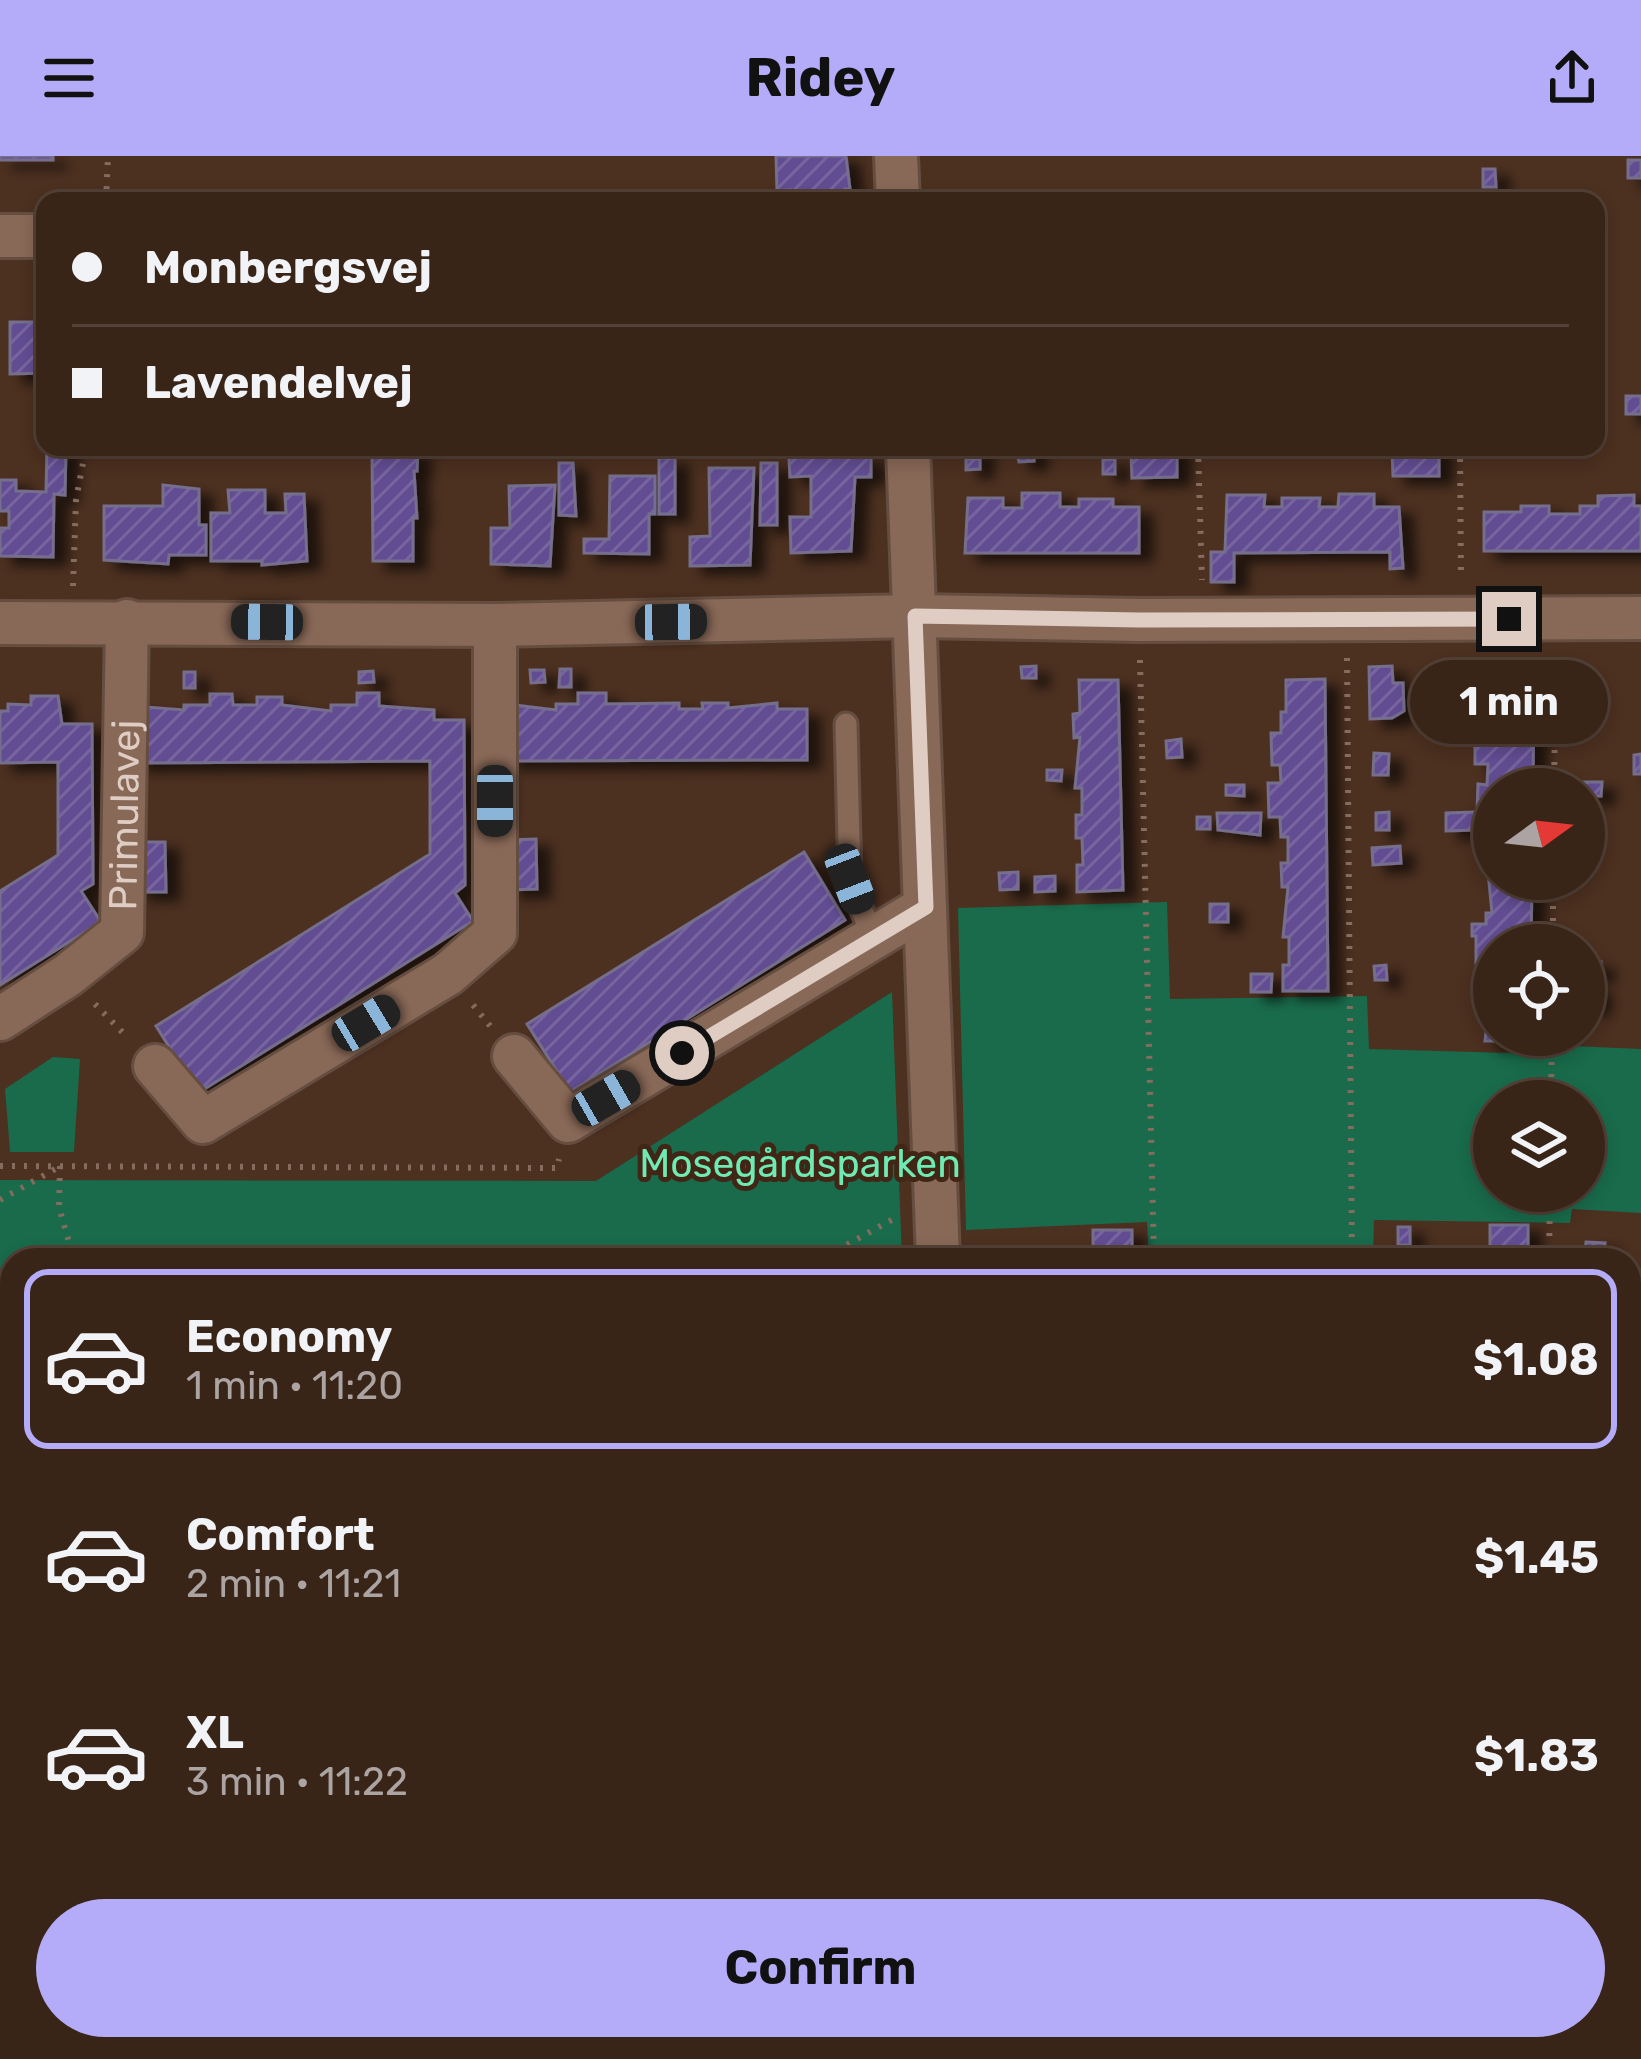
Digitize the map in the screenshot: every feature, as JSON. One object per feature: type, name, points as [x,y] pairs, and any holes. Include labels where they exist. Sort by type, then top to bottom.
[{"type":"street","points":[[896,156],[898,192]]},
{"type":"street","points":[[0,236],[36,236]]},
{"type":"street","points":[[908,456],[938,1248]]},
{"type":"street","points":[[0,623],[495,625],[915,616],[1641,618]]},
{"type":"street","name":"Primulavej","points":[[0,1019],[68,975],[122,932],[128,621]]},
{"type":"street","points":[[154,1066],[203,1122],[448,974],[495,933],[495,625]]},
{"type":"street","points":[[514,1056],[568,1120],[926,907]]},
{"type":"lane","points":[[846,724],[850,879],[874,941]]},
{"type":"path","points":[[106,192],[108,156]]},
{"type":"path","points":[[71,622],[76,500],[84,456]]},
{"type":"path","points":[[1198,456],[1203,620]]},
{"type":"path","points":[[1460,456],[1461,618]]},
{"type":"path","points":[[1346,618],[1352,1248]]},
{"type":"path","points":[[1554,768],[1556,619]]},
{"type":"path","points":[[1139,620],[1154,1248]]},
{"type":"path","points":[[448,974],[514,1056]]},
{"type":"path","points":[[68,975],[154,1066]]},
{"type":"path","points":[[0,1166],[556,1168],[568,1120]]},
{"type":"path","points":[[0,1200],[60,1166]]},
{"type":"path","points":[[60,1166],[59,1207],[71,1248]]},
{"type":"path","points":[[842,1248],[937,1194]]},
{"type":"path","points":[[1549,1248],[1550,1212]]},
{"type":"green space","points":[[1167,902],[1170,999],[1367,996],[1369,1049],[1473,1052],[1473,1056],[1605,1056],[1605,1047],[1641,1049],[1641,1213],[1605,1211],[1605,1080],[1473,1080],[1473,1212],[1572,1212],[1570,1223],[1374,1220],[1373,1248],[1148,1248],[1147,1222],[966,1230],[958,908]]},
{"type":"green space","name":"Mosegårdsparken","points":[[892,992],[902,1248],[0,1248],[0,1180],[596,1181]]},
{"type":"green space","points":[[53,1057],[80,1059],[74,1152],[10,1152],[5,1089]]},
{"type":"building","points":[[0,156],[53,156],[53,160],[0,160]]},
{"type":"building","points":[[776,156],[846,156],[850,189],[845,192],[777,191]]},
{"type":"building","points":[[1628,160],[1641,160],[1641,178],[1628,178]]},
{"type":"building","points":[[1483,169],[1495,169],[1496,187],[1483,187]]},
{"type":"building","points":[[10,322],[36,322],[36,373],[10,374]]},
{"type":"building","points":[[1626,396],[1641,396],[1641,414],[1626,414]]},
{"type":"building","points":[[47,456],[66,456],[65,495],[54,494],[53,557],[0,556],[0,528],[9,528],[9,511],[0,511],[0,480],[16,480],[16,491],[46,492]]},
{"type":"building","points":[[372,456],[418,456],[413,561],[373,561]]},
{"type":"building","points":[[871,456],[871,477],[855,477],[851,551],[791,553],[790,517],[811,517],[811,476],[790,477],[789,458]]},
{"type":"building","points":[[1131,456],[1177,456],[1177,477],[1132,478]]},
{"type":"building","points":[[1392,456],[1439,456],[1439,476],[1393,476]]},
{"type":"building","points":[[659,458],[675,458],[675,514],[659,514]]},
{"type":"building","points":[[966,459],[980,459],[980,469],[966,470]]},
{"type":"building","points":[[1115,459],[1115,474],[1103,474],[1103,460]]},
{"type":"building","points":[[559,463],[573,463],[576,516],[559,515]]},
{"type":"building","points":[[761,463],[777,463],[777,525],[760,525]]},
{"type":"building","points":[[709,468],[754,468],[750,565],[690,566],[690,537],[710,536]]},
{"type":"building","points":[[610,476],[655,476],[649,554],[584,553],[584,539],[609,539]]},
{"type":"building","points":[[163,485],[199,489],[199,525],[206,525],[206,555],[169,555],[168,564],[104,560],[104,506],[163,506]]},
{"type":"building","points":[[555,485],[550,566],[491,564],[491,528],[510,528],[509,486]]},
{"type":"building","points":[[228,490],[265,490],[265,513],[286,513],[285,494],[304,494],[307,561],[262,565],[262,561],[211,561],[211,513],[230,513]]},
{"type":"building","points":[[1022,493],[1060,493],[1060,507],[1079,507],[1079,499],[1113,499],[1113,507],[1139,507],[1139,553],[965,553],[968,498],[1003,498],[1003,508],[1022,508]]},
{"type":"building","points":[[1339,494],[1374,494],[1374,507],[1399,507],[1403,568],[1390,569],[1390,552],[1234,553],[1234,582],[1211,582],[1211,552],[1225,552],[1227,495],[1265,495],[1264,507],[1282,507],[1282,498],[1320,498],[1319,507],[1338,507]]},
{"type":"building","points":[[1634,495],[1634,506],[1641,506],[1641,551],[1484,551],[1484,512],[1549,506],[1549,514],[1580,514],[1580,506],[1598,506],[1598,496]]},
{"type":"building","points":[[1036,666],[1036,678],[1022,678],[1021,667]]},
{"type":"building","points":[[1392,666],[1393,683],[1403,683],[1404,711],[1392,718],[1370,719],[1369,667]]},
{"type":"building","points":[[560,669],[571,669],[571,687],[559,687]]},
{"type":"building","points":[[1495,669],[1506,669],[1506,678],[1534,678],[1533,768],[1475,764],[1475,733],[1487,733],[1488,713],[1476,713],[1477,682],[1494,682]]},
{"type":"building","points":[[530,670],[544,670],[545,682],[531,683]]},
{"type":"building","points":[[373,671],[374,682],[359,683],[359,672]]},
{"type":"building","points":[[184,672],[195,672],[195,688],[184,688]]},
{"type":"building","points":[[1325,679],[1328,991],[1283,991],[1289,937],[1283,937],[1288,887],[1282,887],[1281,863],[1288,863],[1288,837],[1281,837],[1280,817],[1269,817],[1268,783],[1281,783],[1280,765],[1272,765],[1271,733],[1281,733],[1286,680]]},
{"type":"building","points":[[1079,680],[1118,680],[1123,890],[1077,892],[1077,865],[1083,865],[1082,838],[1076,838],[1076,815],[1082,815],[1082,788],[1075,788],[1080,737],[1074,738],[1073,714],[1080,713]]},
{"type":"building","points":[[357,693],[379,693],[379,706],[434,710],[434,720],[464,720],[465,885],[455,893],[473,921],[198,1093],[156,1026],[430,854],[430,761],[134,763],[134,706],[184,710],[184,705],[210,705],[210,694],[232,694],[233,705],[257,705],[257,697],[282,697],[282,705],[331,711],[331,705],[357,705]]},
{"type":"building","points":[[578,693],[606,693],[606,704],[679,703],[679,709],[703,709],[702,703],[728,703],[728,708],[777,703],[777,709],[807,709],[807,760],[506,761],[506,704],[556,710],[556,704],[578,704]]},
{"type":"building","points":[[31,696],[58,696],[62,724],[92,724],[93,884],[81,891],[101,922],[0,985],[0,891],[58,855],[58,762],[0,763],[0,711],[8,711],[8,704],[31,705]]},
{"type":"building","points":[[1453,709],[1455,727],[1440,728],[1440,710]]},
{"type":"building","points":[[1181,739],[1182,757],[1167,758],[1166,741]]},
{"type":"building","points":[[1374,753],[1389,754],[1388,775],[1373,775]]},
{"type":"building","points":[[1641,754],[1641,774],[1634,774],[1634,755]]},
{"type":"building","points":[[1047,770],[1062,770],[1061,781],[1047,780]]},
{"type":"building","points":[[1226,785],[1244,785],[1244,796],[1226,795]]},
{"type":"building","points":[[1389,812],[1389,830],[1376,830],[1376,813]]},
{"type":"building","points":[[1473,812],[1473,830],[1446,831],[1446,813]]},
{"type":"building","points":[[1217,813],[1261,813],[1260,835],[1218,830]]},
{"type":"building","points":[[1197,817],[1210,817],[1210,829],[1197,829]]},
{"type":"building","points":[[536,839],[537,889],[508,890],[507,840]]},
{"type":"building","points":[[135,842],[165,842],[166,892],[136,892]]},
{"type":"building","points":[[1400,846],[1401,863],[1373,865],[1372,848]]},
{"type":"building","points":[[804,852],[845,920],[570,1092],[527,1024]]},
{"type":"building","points":[[1018,872],[1018,889],[1000,890],[999,873]]},
{"type":"building","points":[[1055,876],[1055,891],[1035,892],[1035,877]]},
{"type":"building","points":[[1491,900],[1532,900],[1531,924],[1486,924],[1486,913],[1492,913]]},
{"type":"building","points":[[1210,904],[1228,904],[1228,922],[1210,922]]},
{"type":"building","points":[[1386,965],[1387,980],[1375,980],[1374,966]]},
{"type":"building","points":[[1251,974],[1272,974],[1271,992],[1251,992]]},
{"type":"building","points":[[1490,1225],[1528,1225],[1528,1248],[1490,1248]]},
{"type":"building","points":[[1398,1227],[1410,1227],[1410,1245],[1398,1245]]},
{"type":"building","points":[[1093,1230],[1132,1230],[1132,1248],[1093,1248]]},
{"type":"building","points":[[1586,1242],[1605,1243],[1604,1248],[1586,1248]]},
{"type":"route","points":[[682,1053],[926,907],[915,616],[1509,619]]}]
